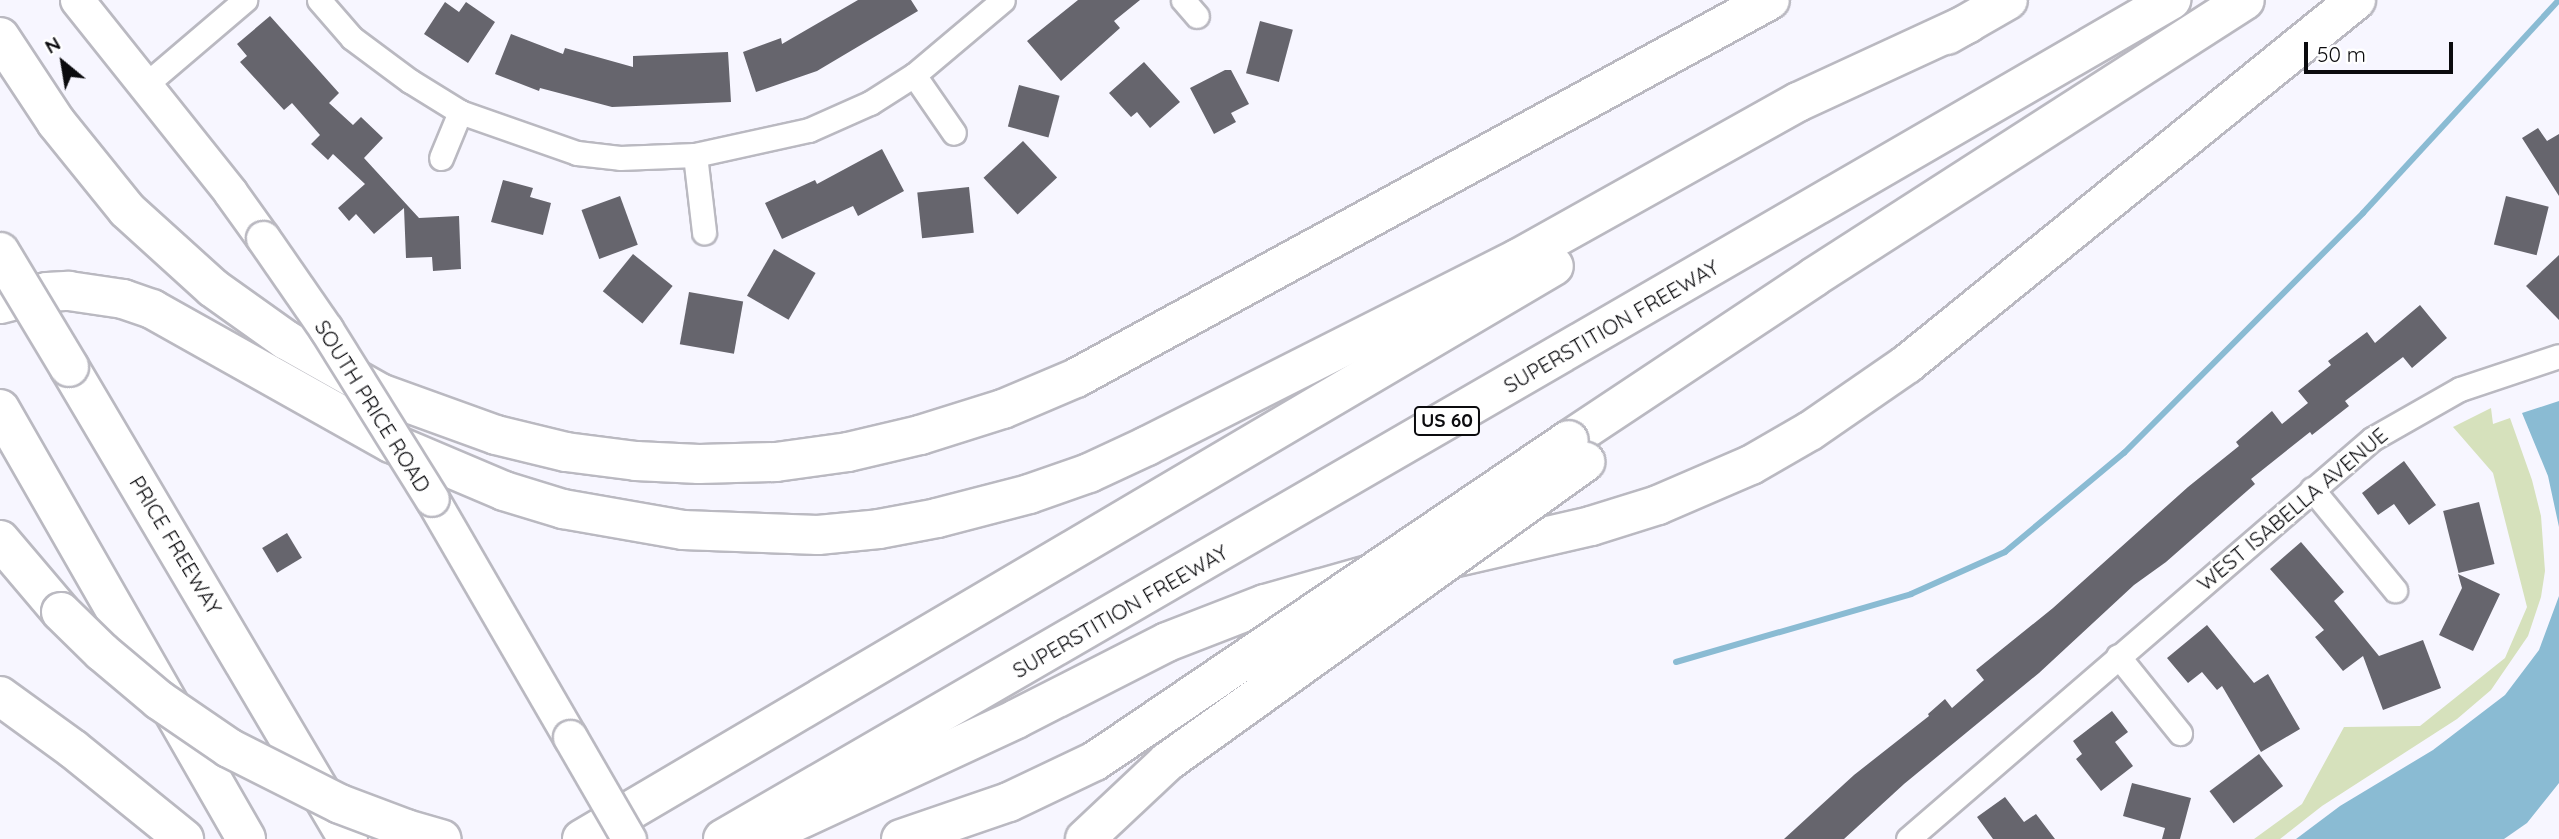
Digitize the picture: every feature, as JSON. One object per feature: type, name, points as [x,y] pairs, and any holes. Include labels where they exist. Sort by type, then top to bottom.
[{"type":"highway","points":[[0,37],[56,122],[127,210],[214,288],[286,340],[380,393],[496,435],[566,452],[636,461],[699,464],[776,462],[848,452],[920,435],[1003,409],[1076,378],[1770,0]]},
{"type":"highway","points":[[582,839],[2008,0]]},
{"type":"highway","name":"SUPERSTITION FREEWAY","points":[[723,839],[2171,0]]},
{"type":"highway","points":[[1085,839],[1167,762],[1577,451],[1814,277],[2245,0]]},
{"type":"highway","points":[[758,839],[1016,719],[1130,659],[1212,624],[1350,578],[1591,526],[1695,491],[1751,465],[1810,431],[1907,364],[2357,0]]},
{"type":"highway","points":[[0,304],[47,292],[69,290],[123,299],[152,309],[349,421],[427,460],[504,491],[564,509],[683,530],[818,535],[879,529],[979,508],[1029,494],[1135,452],[1517,259],[1798,102],[1969,23]]},
{"type":"highway","name":"PRICE FREEWAY","points":[[0,252],[348,839]]},
{"type":"highway","points":[[0,409],[246,839]]},
{"type":"highway","points":[[901,839],[1009,802],[1095,761],[1577,451]]},
{"type":"highway","points":[[0,540],[61,612],[102,652],[159,700],[229,748],[340,804],[406,830],[442,839]]},
{"type":"highway","points":[[201,587],[370,839]]},
{"type":"highway","points":[[0,696],[73,749],[184,839]]},
{"type":"main road","name":"SOUTH PRICE ROAD","points":[[77,0],[263,238],[332,339],[432,499],[629,839]]},
{"type":"street","points":[[145,86],[245,0]]},
{"type":"street","points":[[318,0],[352,38],[410,81],[460,112],[577,153],[620,158],[695,155],[809,130],[870,103],[914,75],[1003,0]]},
{"type":"street","points":[[914,75],[954,133]]},
{"type":"street","points":[[441,158],[460,112]]},
{"type":"street","points":[[695,155],[704,232]]},
{"type":"street","name":"WEST ISABELLA AVENUE","points":[[1908,839],[2372,439],[2411,415],[2495,375],[2559,356]]},
{"type":"street","points":[[2312,489],[2395,590]]},
{"type":"street","points":[[2118,656],[2180,733]]},
{"type":"green space","points":[[2491,408],[2493,424],[2510,418],[2532,480],[2541,516],[2545,571],[2541,597],[2528,636],[2491,690],[2457,719],[2322,806],[2280,839],[2254,839],[2302,804],[2344,727],[2420,726],[2505,658],[2527,607],[2493,473],[2453,427]]},
{"type":"water","points":[[2559,401],[2559,527],[2548,476],[2522,413]]},
{"type":"water","points":[[2559,596],[2559,783],[2527,823],[2504,839],[2296,839],[2340,806],[2433,750],[2505,695],[2539,650]]},
{"type":"building","points":[[858,0],[911,0],[918,11],[817,71],[756,92],[743,52],[781,38],[782,44]]},
{"type":"building","points":[[1078,0],[1140,0],[1114,21],[1120,28],[1061,81],[1027,41]]},
{"type":"building","points":[[445,2],[459,12],[466,2],[495,22],[468,63],[424,34]]},
{"type":"building","points":[[270,16],[339,93],[329,103],[353,125],[361,117],[383,138],[364,158],[419,218],[459,216],[461,269],[433,271],[432,257],[406,258],[404,208],[374,234],[356,214],[349,221],[338,208],[365,184],[333,154],[328,160],[311,144],[320,135],[292,103],[284,110],[240,62],[247,56],[237,44]]},
{"type":"building","points":[[1260,21],[1293,30],[1279,82],[1246,73]]},
{"type":"building","points":[[511,34],[563,54],[565,48],[633,67],[633,56],[728,52],[731,102],[612,107],[540,88],[539,91],[495,74]]},
{"type":"building","points":[[1144,62],[1180,102],[1150,128],[1137,112],[1131,117],[1109,93]]},
{"type":"building","points":[[1225,70],[1231,70],[1249,104],[1231,113],[1236,122],[1214,134],[1190,88]]},
{"type":"building","points":[[1019,85],[1060,96],[1048,137],[1008,127]]},
{"type":"building","points":[[2538,128],[2547,141],[2559,134],[2559,196],[2522,138]]},
{"type":"building","points":[[1023,141],[1057,178],[1018,214],[984,178]]},
{"type":"building","points":[[882,149],[904,191],[858,216],[853,206],[782,239],[765,203],[815,180],[817,184]]},
{"type":"building","points":[[503,180],[533,188],[530,197],[551,203],[543,235],[491,222]]},
{"type":"building","points":[[969,187],[974,233],[922,238],[917,192]]},
{"type":"building","points":[[620,196],[638,245],[599,259],[581,210]]},
{"type":"building","points":[[2506,196],[2549,207],[2537,255],[2494,245]]},
{"type":"building","points":[[774,249],[816,273],[789,320],[747,296]]},
{"type":"building","points":[[633,254],[673,286],[642,323],[603,291]]},
{"type":"building","points":[[2559,255],[2559,320],[2526,286]]},
{"type":"building","points":[[689,292],[743,302],[734,354],[680,344]]},
{"type":"building","points":[[2420,305],[2447,338],[2412,368],[2403,357],[2345,401],[2349,406],[2312,435],[2310,432],[2251,479],[2255,484],[2166,562],[2134,585],[2039,673],[1904,784],[1844,839],[1784,839],[1854,775],[1929,716],[1945,699],[1952,708],[1984,680],[1976,670],[2053,608],[2188,487],[2239,446],[2236,442],[2272,411],[2282,424],[2308,403],[2298,391],[2331,365],[2328,361],[2367,332],[2375,343]]},
{"type":"building","points":[[2404,461],[2436,505],[2409,525],[2394,504],[2378,515],[2362,493]]},
{"type":"building","points":[[2479,502],[2494,564],[2459,573],[2443,511]]},
{"type":"building","points":[[287,533],[302,558],[277,573],[262,548]]},
{"type":"building","points":[[2301,542],[2344,592],[2334,601],[2379,656],[2423,640],[2441,688],[2383,710],[2363,656],[2343,671],[2315,637],[2324,630],[2270,569]]},
{"type":"building","points":[[2458,574],[2500,594],[2473,651],[2439,635],[2462,588]]},
{"type":"building","points":[[2207,625],[2254,683],[2268,674],[2300,729],[2261,752],[2222,686],[2217,690],[2202,672],[2188,683],[2167,658]]},
{"type":"building","points":[[2112,711],[2128,732],[2115,742],[2133,766],[2101,791],[2076,759],[2082,754],[2073,741]]},
{"type":"building","points":[[2259,754],[2283,786],[2234,823],[2209,791]]},
{"type":"building","points":[[2132,783],[2191,798],[2180,839],[2162,839],[2165,828],[2123,816]]},
{"type":"building","points":[[2005,797],[2024,822],[2036,814],[2055,839],[1993,839],[1977,817]]},
{"type":"waterway","points":[[1676,662],[1911,594],[2005,552],[2124,453],[2363,213],[2559,0]]}]
